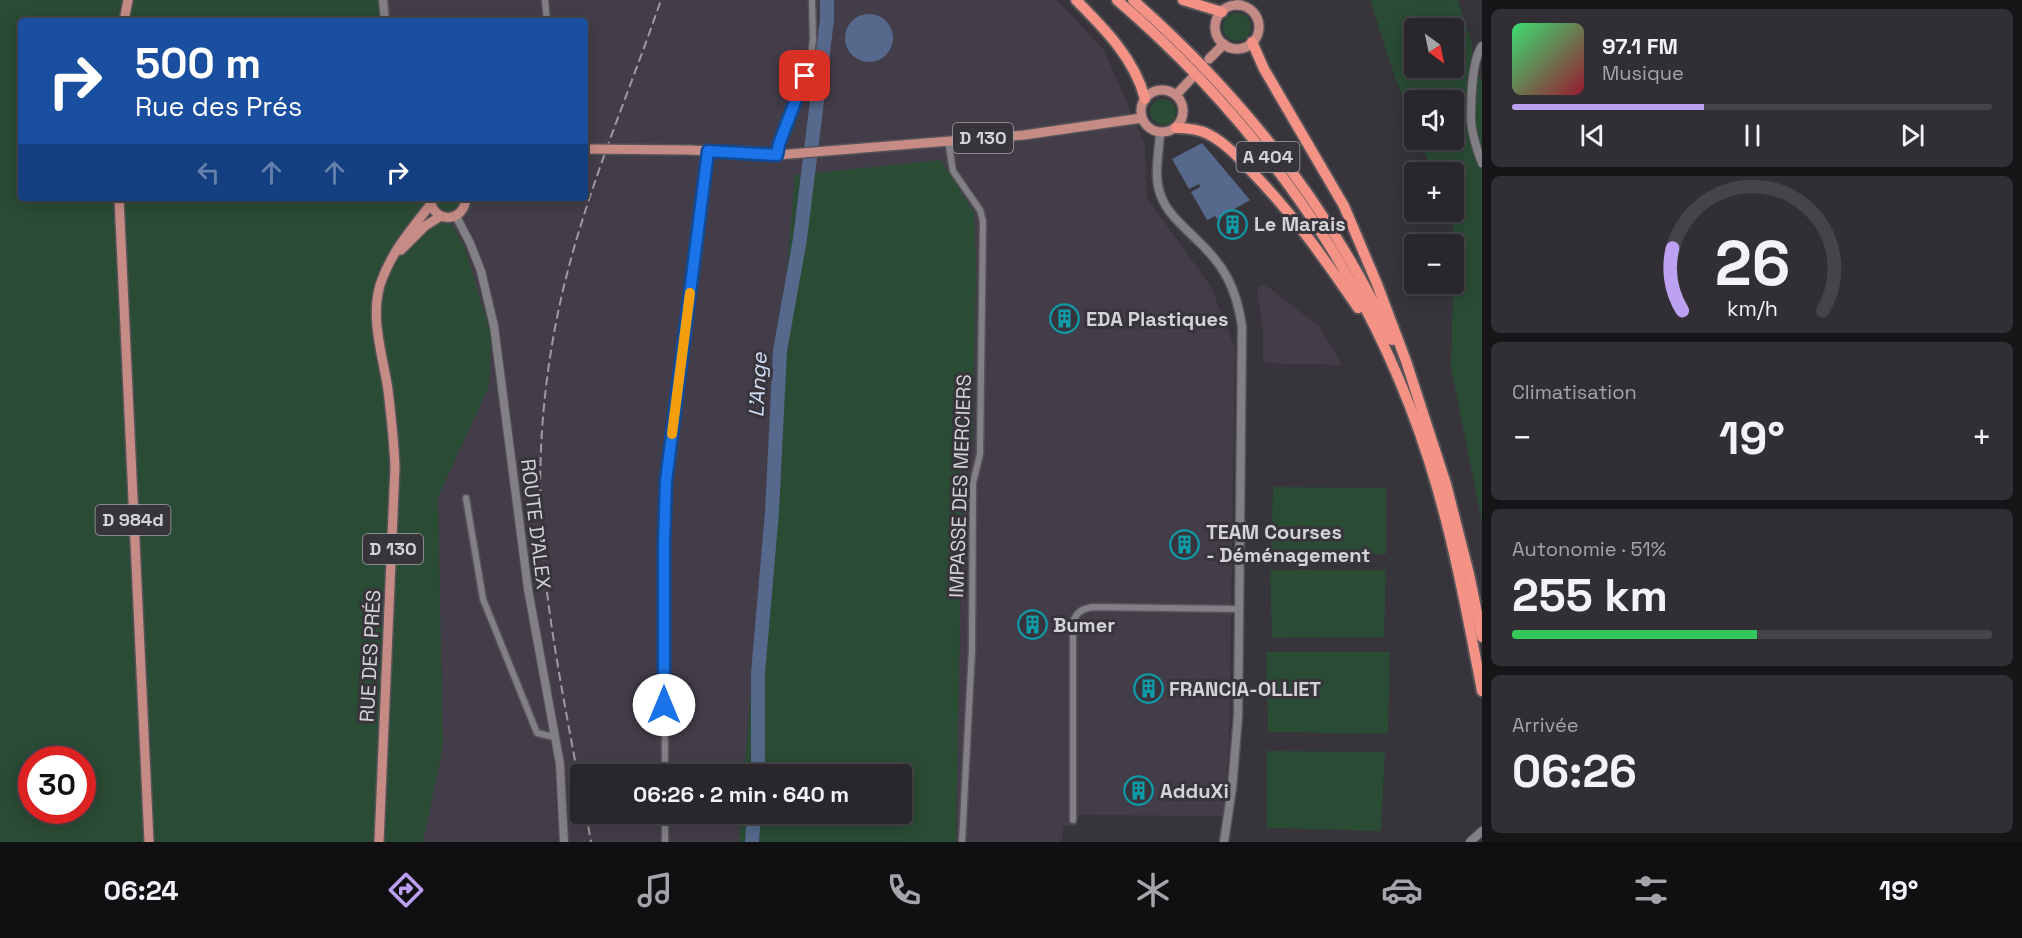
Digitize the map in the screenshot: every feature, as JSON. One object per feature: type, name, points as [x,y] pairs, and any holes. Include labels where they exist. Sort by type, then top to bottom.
[{"type":"highway","points":[[1076,0],[1119,49],[1140,81],[1145,99]]},
{"type":"highway","name":"A 404","points":[[1117,0],[1200,78],[1268,157],[1325,239],[1355,289],[1407,401],[1435,483],[1458,572],[1482,691]]},
{"type":"highway","name":"A 404","points":[[1133,0],[1186,49],[1233,98],[1271,144],[1313,202],[1373,302],[1404,368],[1427,426],[1454,511],[1482,637]]},
{"type":"highway","points":[[1183,0],[1222,12]]},
{"type":"highway","points":[[1252,42],[1264,69],[1334,188],[1356,231],[1406,361],[1427,426]]},
{"type":"highway","points":[[1176,128],[1195,129],[1215,138],[1264,184],[1310,239],[1382,343]]},
{"type":"main road","points":[[125,18],[128,0]]},
{"type":"main road","points":[[383,0],[385,18]]},
{"type":"main road","points":[[1238,3],[1251,11],[1258,22],[1257,35],[1252,42],[1240,49],[1224,45],[1216,31],[1216,21],[1222,12],[1238,3]]},
{"type":"main road","points":[[1209,59],[1224,45]]},
{"type":"main road","points":[[1176,95],[1191,79]]},
{"type":"main road","points":[[1159,90],[1166,90],[1176,95],[1181,101],[1184,112],[1176,128],[1166,133],[1150,129],[1142,118],[1141,109],[1145,99],[1159,90]]},
{"type":"main road","name":"D 130","points":[[588,149],[690,150],[777,155],[1024,135],[1142,118]]},
{"type":"main road","points":[[1160,133],[1157,169],[1161,195],[1169,212],[1221,266],[1233,288],[1240,314],[1242,363],[1236,752],[1224,842]]},
{"type":"main road","name":"D 984d","points":[[119,201],[149,842]]},
{"type":"main road","points":[[430,201],[436,213],[441,216],[456,216],[464,209],[465,201]]},
{"type":"main road","name":"RUE DES PRÉS","points":[[379,842],[396,479],[390,407],[376,305],[380,286],[391,260],[430,201]]},
{"type":"main road","name":"RUE DES PRÉS","points":[[391,260],[425,226],[441,216]]},
{"type":"street","points":[[545,0],[547,18]]},
{"type":"street","points":[[777,155],[810,62],[813,40],[812,0]]},
{"type":"street","points":[[1482,46],[1474,66],[1471,122],[1482,163]]},
{"type":"street","name":"IMPASSE DES MERCIERS","points":[[948,141],[953,171],[980,210],[983,221],[980,454],[974,483],[972,649],[962,842]]},
{"type":"street","points":[[664,764],[666,481],[708,151]]},
{"type":"street","name":"ROUTE D'ALEX","points":[[456,216],[481,271],[493,316],[528,589],[560,764],[564,842]]},
{"type":"street","points":[[466,498],[483,599],[537,733],[555,737]]},
{"type":"street","points":[[1073,820],[1073,624],[1079,611],[1093,607],[1239,609]]},
{"type":"street","points":[[665,824],[665,842]]},
{"type":"street","points":[[1470,842],[1482,831]]},
{"type":"shaded area","points":[[377,0],[1057,0],[1104,50],[1145,145],[1147,198],[1211,287],[1235,348],[1229,748],[1223,816],[1078,815],[1077,826],[1063,826],[1062,842],[956,842],[963,454],[973,441],[795,175],[745,764],[570,764],[570,824],[740,824],[739,842],[423,842],[443,747],[438,497],[489,386],[465,247],[437,201],[588,201],[588,18],[380,18]]},
{"type":"shaded area","points":[[1264,284],[1319,326],[1342,365],[1263,363],[1263,331],[1257,288]]},
{"type":"green space","points":[[0,0],[377,0],[380,18],[18,18],[18,201],[459,201],[454,210],[444,212],[465,247],[491,336],[489,386],[438,497],[443,747],[423,842],[0,842]]},
{"type":"green space","points":[[1370,0],[1458,0],[1464,18],[1404,18],[1404,78],[1464,78],[1464,18],[1471,40],[1475,70],[1482,80],[1482,522],[1451,367],[1453,294],[1464,294],[1464,234],[1454,234],[1452,222],[1464,222],[1464,162],[1429,162],[1423,150],[1464,150],[1464,90],[1404,90],[1404,101]]},
{"type":"green space","points":[[1237,13],[1247,17],[1251,27],[1247,37],[1237,41],[1227,37],[1223,27],[1227,17]]},
{"type":"green space","points":[[1163,99],[1172,103],[1176,112],[1172,121],[1163,125],[1154,121],[1150,112],[1154,103]]},
{"type":"green space","points":[[941,160],[974,213],[976,262],[973,441],[963,454],[956,842],[739,842],[740,824],[912,824],[912,764],[745,764],[795,175]]},
{"type":"green space","points":[[1273,487],[1386,488],[1386,554],[1271,554]]},
{"type":"green space","points":[[1270,570],[1386,570],[1384,637],[1272,638]]},
{"type":"green space","points":[[1266,652],[1390,652],[1388,734],[1268,732]]},
{"type":"green space","points":[[1267,751],[1385,752],[1381,831],[1267,828]]},
{"type":"water","points":[[869,14],[886,21],[893,38],[886,55],[869,62],[852,55],[845,38],[852,21]]},
{"type":"water","points":[[1202,143],[1250,200],[1217,219],[1215,216],[1207,220],[1191,192],[1200,187],[1199,184],[1189,189],[1172,159]]},
{"type":"waterway","name":"L'Ange","points":[[758,764],[758,673],[772,512],[780,351],[800,239],[827,20],[827,0]]},
{"type":"waterway","name":"L'Ange","points":[[752,842],[753,824]]},
{"type":"railway","points":[[576,764],[548,603],[542,541],[540,473],[544,404],[553,337],[568,270],[600,168],[661,0]]},
{"type":"railway","points":[[588,824],[591,842]]},
{"type":"slow traffic","points":[[672,434],[690,293]]},
{"type":"place","name":"Le Marais","points":[[1233,224]]},
{"type":"place","name":"EDA Plastiques","points":[[1065,319]]},
{"type":"place","name":"TEAM Courses - Déménagement","points":[[1185,544]]},
{"type":"place","name":"Bumer","points":[[1032,625]]},
{"type":"place","name":"FRANCIA-OLLIET","points":[[1148,689]]},
{"type":"place","name":"AdduXi","points":[[1139,791]]},
{"type":"route","points":[[664,705],[666,481],[708,151],[777,155],[805,76]]}]
